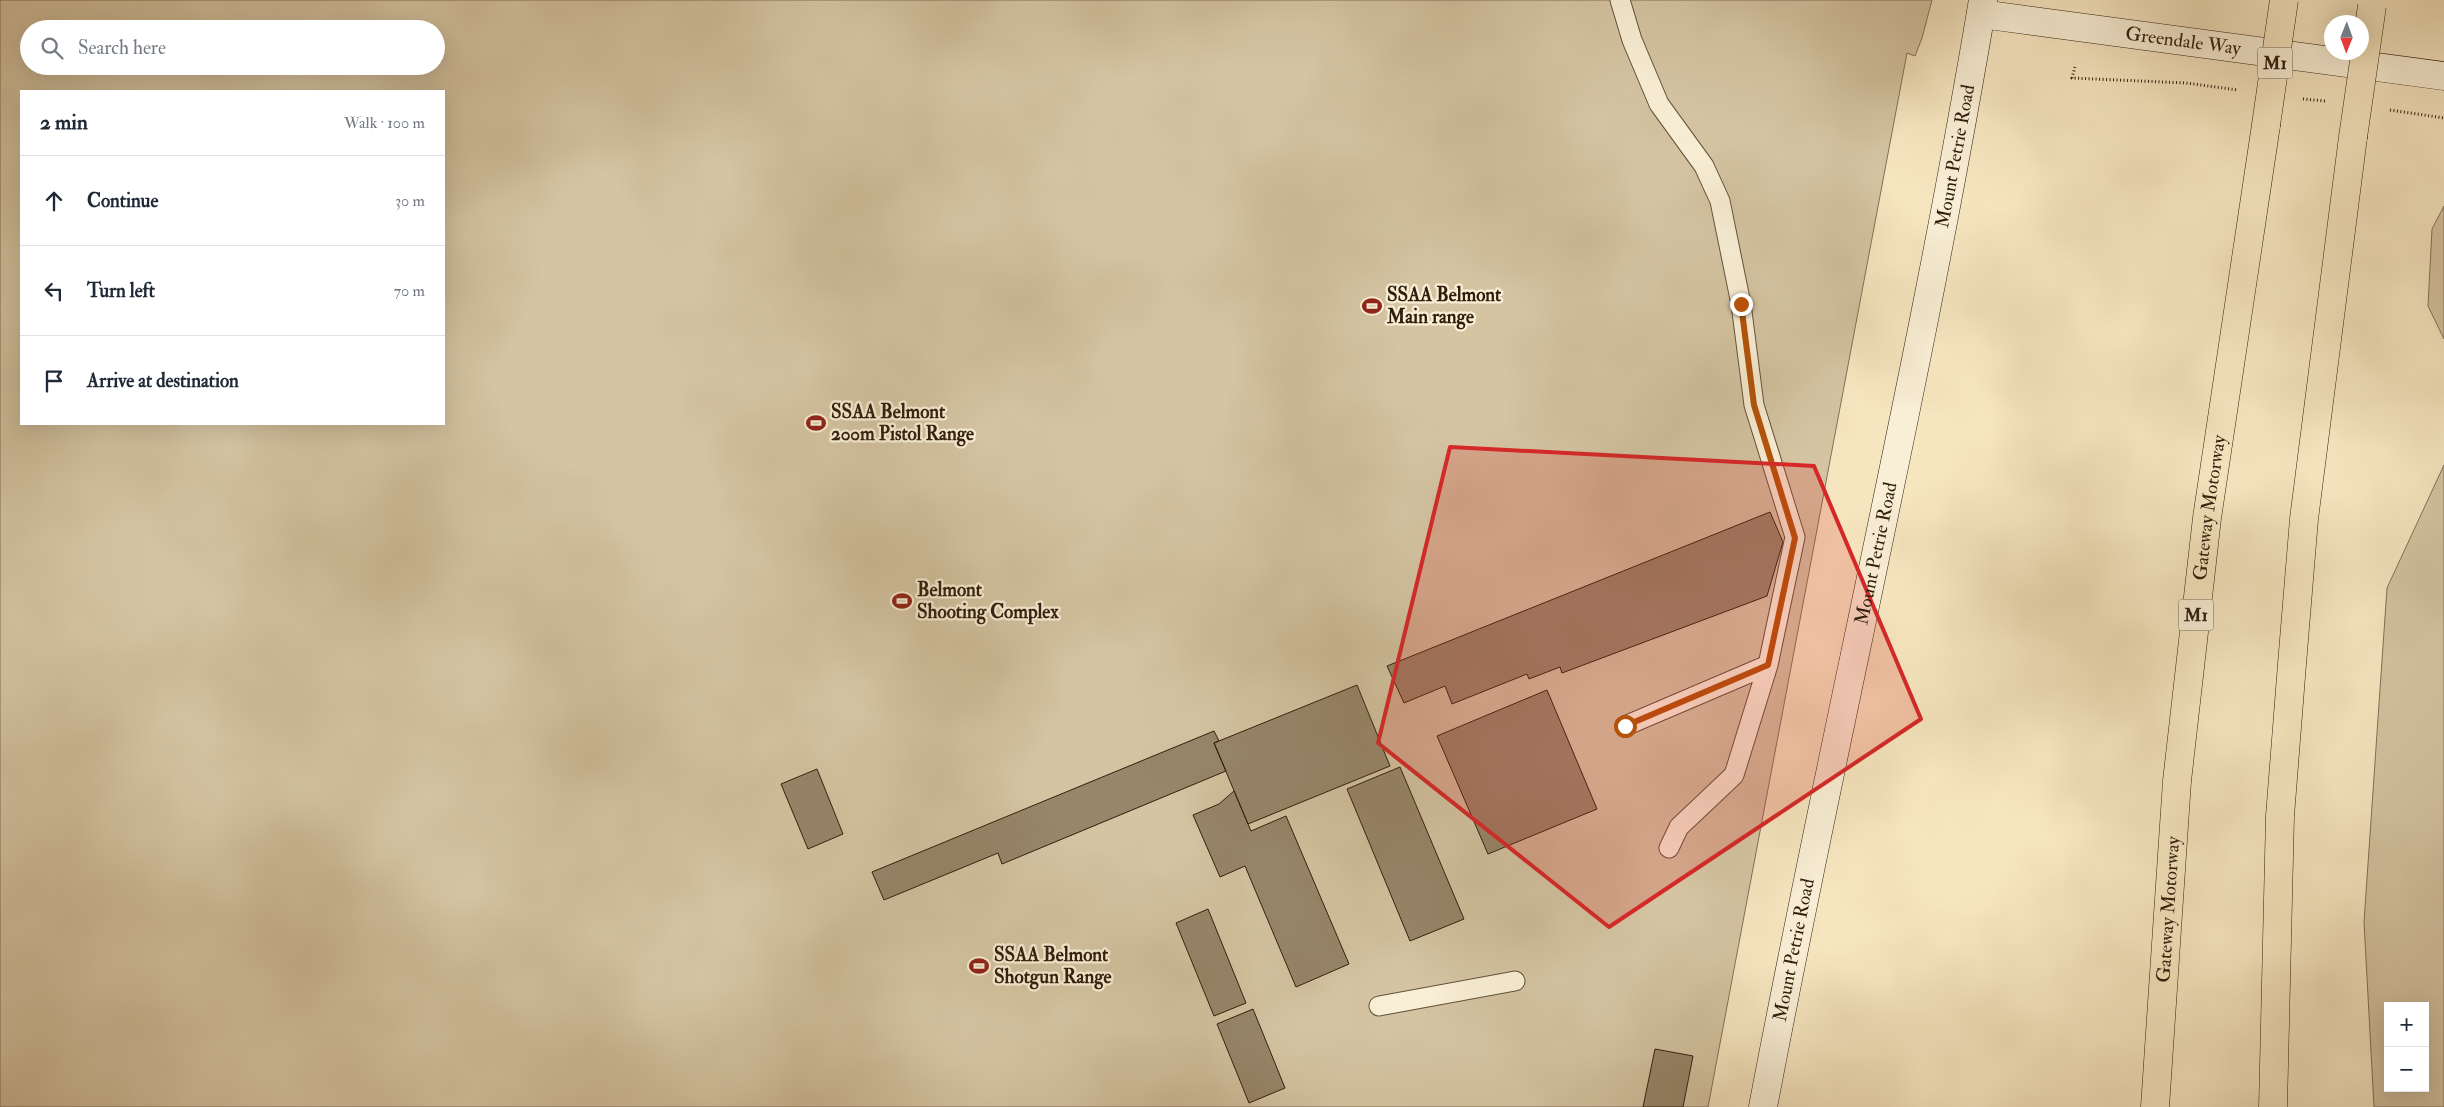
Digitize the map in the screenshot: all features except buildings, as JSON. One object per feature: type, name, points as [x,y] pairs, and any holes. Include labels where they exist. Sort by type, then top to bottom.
[{"type":"highway","name":"Gateway Motorway","points":[[2155,1107],[2177,781],[2207,518],[2284,0]]},
{"type":"highway","points":[[2273,1107],[2280,816],[2304,520],[2372,3]]},
{"type":"street","name":"Greendale Way","points":[[1982,7],[2444,76]]},
{"type":"street","name":"Mount Petrie Road","points":[[1763,1107],[1806,884],[1918,351],[1982,7]]},
{"type":"lane","points":[[1620,0],[1632,40],[1659,104],[1704,166],[1720,201],[1741,304],[1754,405],[1795,538],[1768,665],[1734,775],[1679,827],[1669,848]]},
{"type":"lane","points":[[1625,726],[1768,665]]},
{"type":"lane","points":[[1378,1006],[1514,981]]},
{"type":"highlighted area","points":[[1450,447],[1814,466],[1921,719],[1609,927],[1378,743]]},
{"type":"shaded area","name":"Belmont Shooting Complex","points":[[0,0],[1932,0],[1915,56],[1907,53],[1708,1107],[0,1107]]},
{"type":"shaded area","points":[[2444,206],[2444,339],[2428,306],[2432,229]]},
{"type":"shaded area","points":[[2444,465],[2444,1107],[2374,1107],[2364,922],[2387,588]]},
{"type":"place","name":"SSAA Belmont Main range","points":[[1372,306]]},
{"type":"place","name":"SSAA Belmont 200m Pistol Range","points":[[816,423]]},
{"type":"place","name":"Belmont Shooting Complex","points":[[902,601]]},
{"type":"place","name":"SSAA Belmont Shotgun Range","points":[[979,966]]},
{"type":"route","points":[[1625,726],[1768,665],[1795,538],[1754,405],[1741,304]]}]
